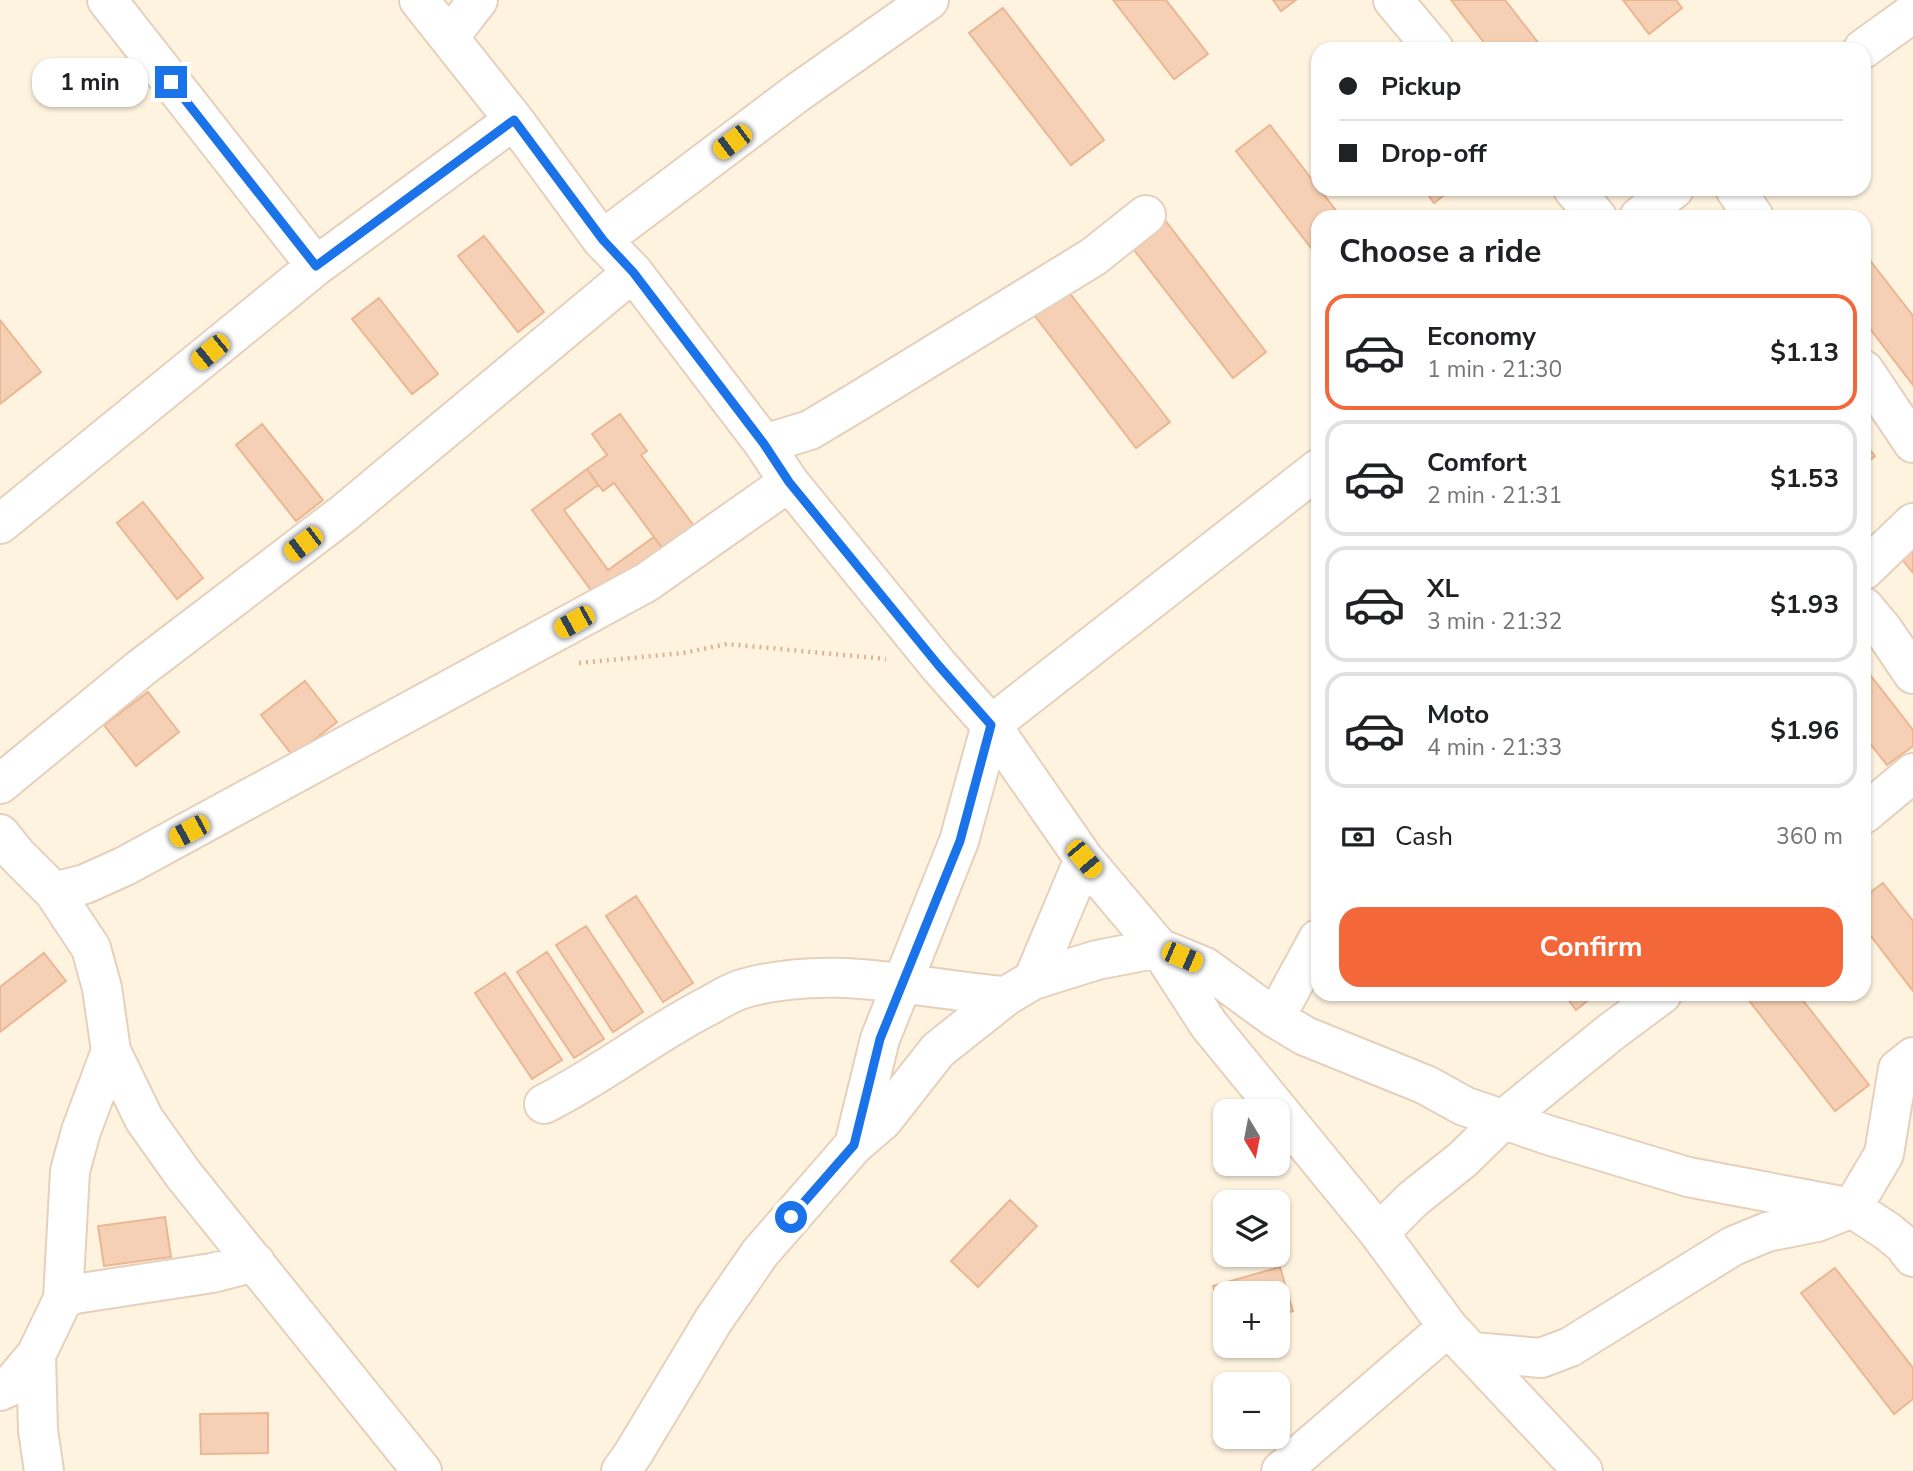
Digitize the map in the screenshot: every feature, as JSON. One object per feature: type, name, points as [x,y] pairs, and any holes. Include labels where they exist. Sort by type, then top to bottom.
[{"type":"street","points":[[107,0],[316,266]]},
{"type":"street","points":[[419,0],[450,36],[603,240],[633,272],[764,444],[789,482],[939,666],[991,725],[1084,859],[1159,948],[1209,1025],[1379,1233],[1461,1340],[1583,1471]]},
{"type":"street","points":[[450,36],[478,0]]},
{"type":"street","points":[[603,240],[797,93],[929,0]]},
{"type":"street","points":[[1393,0],[1428,42]]},
{"type":"street","points":[[1871,43],[1913,13]]},
{"type":"street","points":[[0,524],[316,266],[514,120]]},
{"type":"street","points":[[1579,196],[1591,210]]},
{"type":"street","points":[[1648,210],[1665,196]]},
{"type":"street","points":[[764,444],[810,430],[1083,264],[1146,215]]},
{"type":"street","points":[[0,784],[141,668],[343,514],[633,272]]},
{"type":"street","points":[[1871,380],[1913,443]]},
{"type":"street","points":[[854,1145],[880,1039],[960,841],[991,725],[1311,474]]},
{"type":"street","points":[[54,892],[85,884],[125,866],[647,582],[789,482]]},
{"type":"street","points":[[1871,563],[1913,523]]},
{"type":"street","points":[[1871,615],[1913,674]]},
{"type":"street","points":[[1871,808],[1913,773]]},
{"type":"street","points":[[0,834],[54,892],[91,948],[102,988],[110,1051],[144,1119],[183,1174],[422,1471]]},
{"type":"street","points":[[1019,988],[1084,859]]},
{"type":"street","points":[[621,1471],[634,1454],[713,1321],[760,1253],[854,1145],[883,1120],[938,1050],[1019,988],[1097,960],[1159,948],[1205,967],[1275,1018],[1305,1036],[1426,1085],[1464,1106],[1548,1135],[1688,1177],[1852,1208],[1887,1231],[1903,1244],[1913,1257]]},
{"type":"street","points":[[1275,1018],[1311,952]]},
{"type":"street","points":[[544,1104],[573,1090],[683,1019],[740,990],[806,978],[864,978],[1019,988]]},
{"type":"street","points":[[1379,1233],[1413,1199],[1462,1160],[1505,1118],[1652,1001]]},
{"type":"street","points":[[0,1391],[9,1387],[36,1355],[63,1299],[70,1171],[81,1131],[110,1051]]},
{"type":"street","points":[[1281,1471],[1461,1340],[1541,1358],[1553,1354],[1570,1347],[1733,1246],[1767,1232],[1817,1222],[1852,1208],[1884,1154],[1898,1069],[1913,1057]]},
{"type":"street","points":[[63,1299],[75,1294],[212,1273],[255,1262]]},
{"type":"street","points":[[36,1355],[38,1430],[44,1471]]},
{"type":"path","points":[[571,664],[683,653],[727,644],[856,654],[939,666]]},
{"type":"building","points":[[1113,0],[1166,0],[1208,54],[1174,79]]},
{"type":"building","points":[[1273,0],[1296,0],[1281,11]]},
{"type":"building","points":[[1451,0],[1505,0],[1538,42],[1484,42]]},
{"type":"building","points":[[1623,0],[1676,0],[1682,8],[1649,34]]},
{"type":"building","points":[[1003,8],[1104,140],[1071,165],[969,33]]},
{"type":"building","points":[[1270,125],[1311,178],[1311,196],[1325,196],[1336,210],[1311,210],[1311,248],[1236,151]]},
{"type":"building","points":[[1429,196],[1443,196],[1434,203]]},
{"type":"building","points":[[1165,220],[1266,352],[1233,378],[1131,246]]},
{"type":"building","points":[[484,236],[544,312],[518,332],[458,256]]},
{"type":"building","points":[[1871,262],[1913,316],[1913,385],[1871,330]]},
{"type":"building","points":[[1068,291],[1170,422],[1136,448],[1035,316]]},
{"type":"building","points":[[379,298],[438,374],[412,394],[352,319]]},
{"type":"building","points":[[0,320],[41,372],[0,404]]},
{"type":"building","points":[[620,414],[647,451],[641,455],[697,530],[666,553],[614,483],[603,491],[587,469],[607,455],[592,434]]},
{"type":"building","points":[[262,424],[323,500],[296,521],[236,445]]},
{"type":"building","points":[[587,469],[598,485],[564,510],[608,570],[654,537],[666,553],[599,601],[532,510]]},
{"type":"building","points":[[143,502],[203,578],[177,599],[117,523]]},
{"type":"building","points":[[1913,548],[1913,573],[1901,558]]},
{"type":"building","points":[[1871,676],[1913,730],[1913,746],[1887,765],[1871,745]]},
{"type":"building","points":[[305,681],[337,722],[293,756],[261,715]]},
{"type":"building","points":[[148,692],[179,732],[136,766],[104,725]]},
{"type":"building","points":[[1883,883],[1913,921],[1913,991],[1871,936],[1871,892]]},
{"type":"building","points":[[636,896],[693,983],[663,1002],[606,916]]},
{"type":"building","points":[[586,926],[643,1012],[613,1032],[556,945]]},
{"type":"building","points":[[547,952],[604,1039],[574,1058],[517,972]]},
{"type":"building","points":[[44,953],[66,981],[0,1032],[0,987]]},
{"type":"building","points":[[505,973],[562,1060],[532,1079],[475,993]]},
{"type":"building","points":[[1569,1001],[1587,1001],[1576,1010]]},
{"type":"building","points":[[1749,1001],[1803,1001],[1869,1085],[1835,1111]]},
{"type":"building","points":[[1010,1200],[1037,1226],[978,1287],[951,1261]]},
{"type":"building","points":[[165,1217],[171,1257],[104,1266],[98,1226]]},
{"type":"building","points":[[1280,1267],[1284,1281],[1231,1281]]},
{"type":"building","points":[[1835,1268],[1913,1368],[1913,1399],[1894,1414],[1801,1293]]},
{"type":"building","points":[[268,1413],[268,1453],[201,1454],[200,1414]]},
{"type":"route","points":[[171,82],[316,266],[514,120],[603,240],[633,272],[764,444],[789,482],[939,666],[991,725],[960,841],[880,1039],[854,1145],[791,1217]]}]
